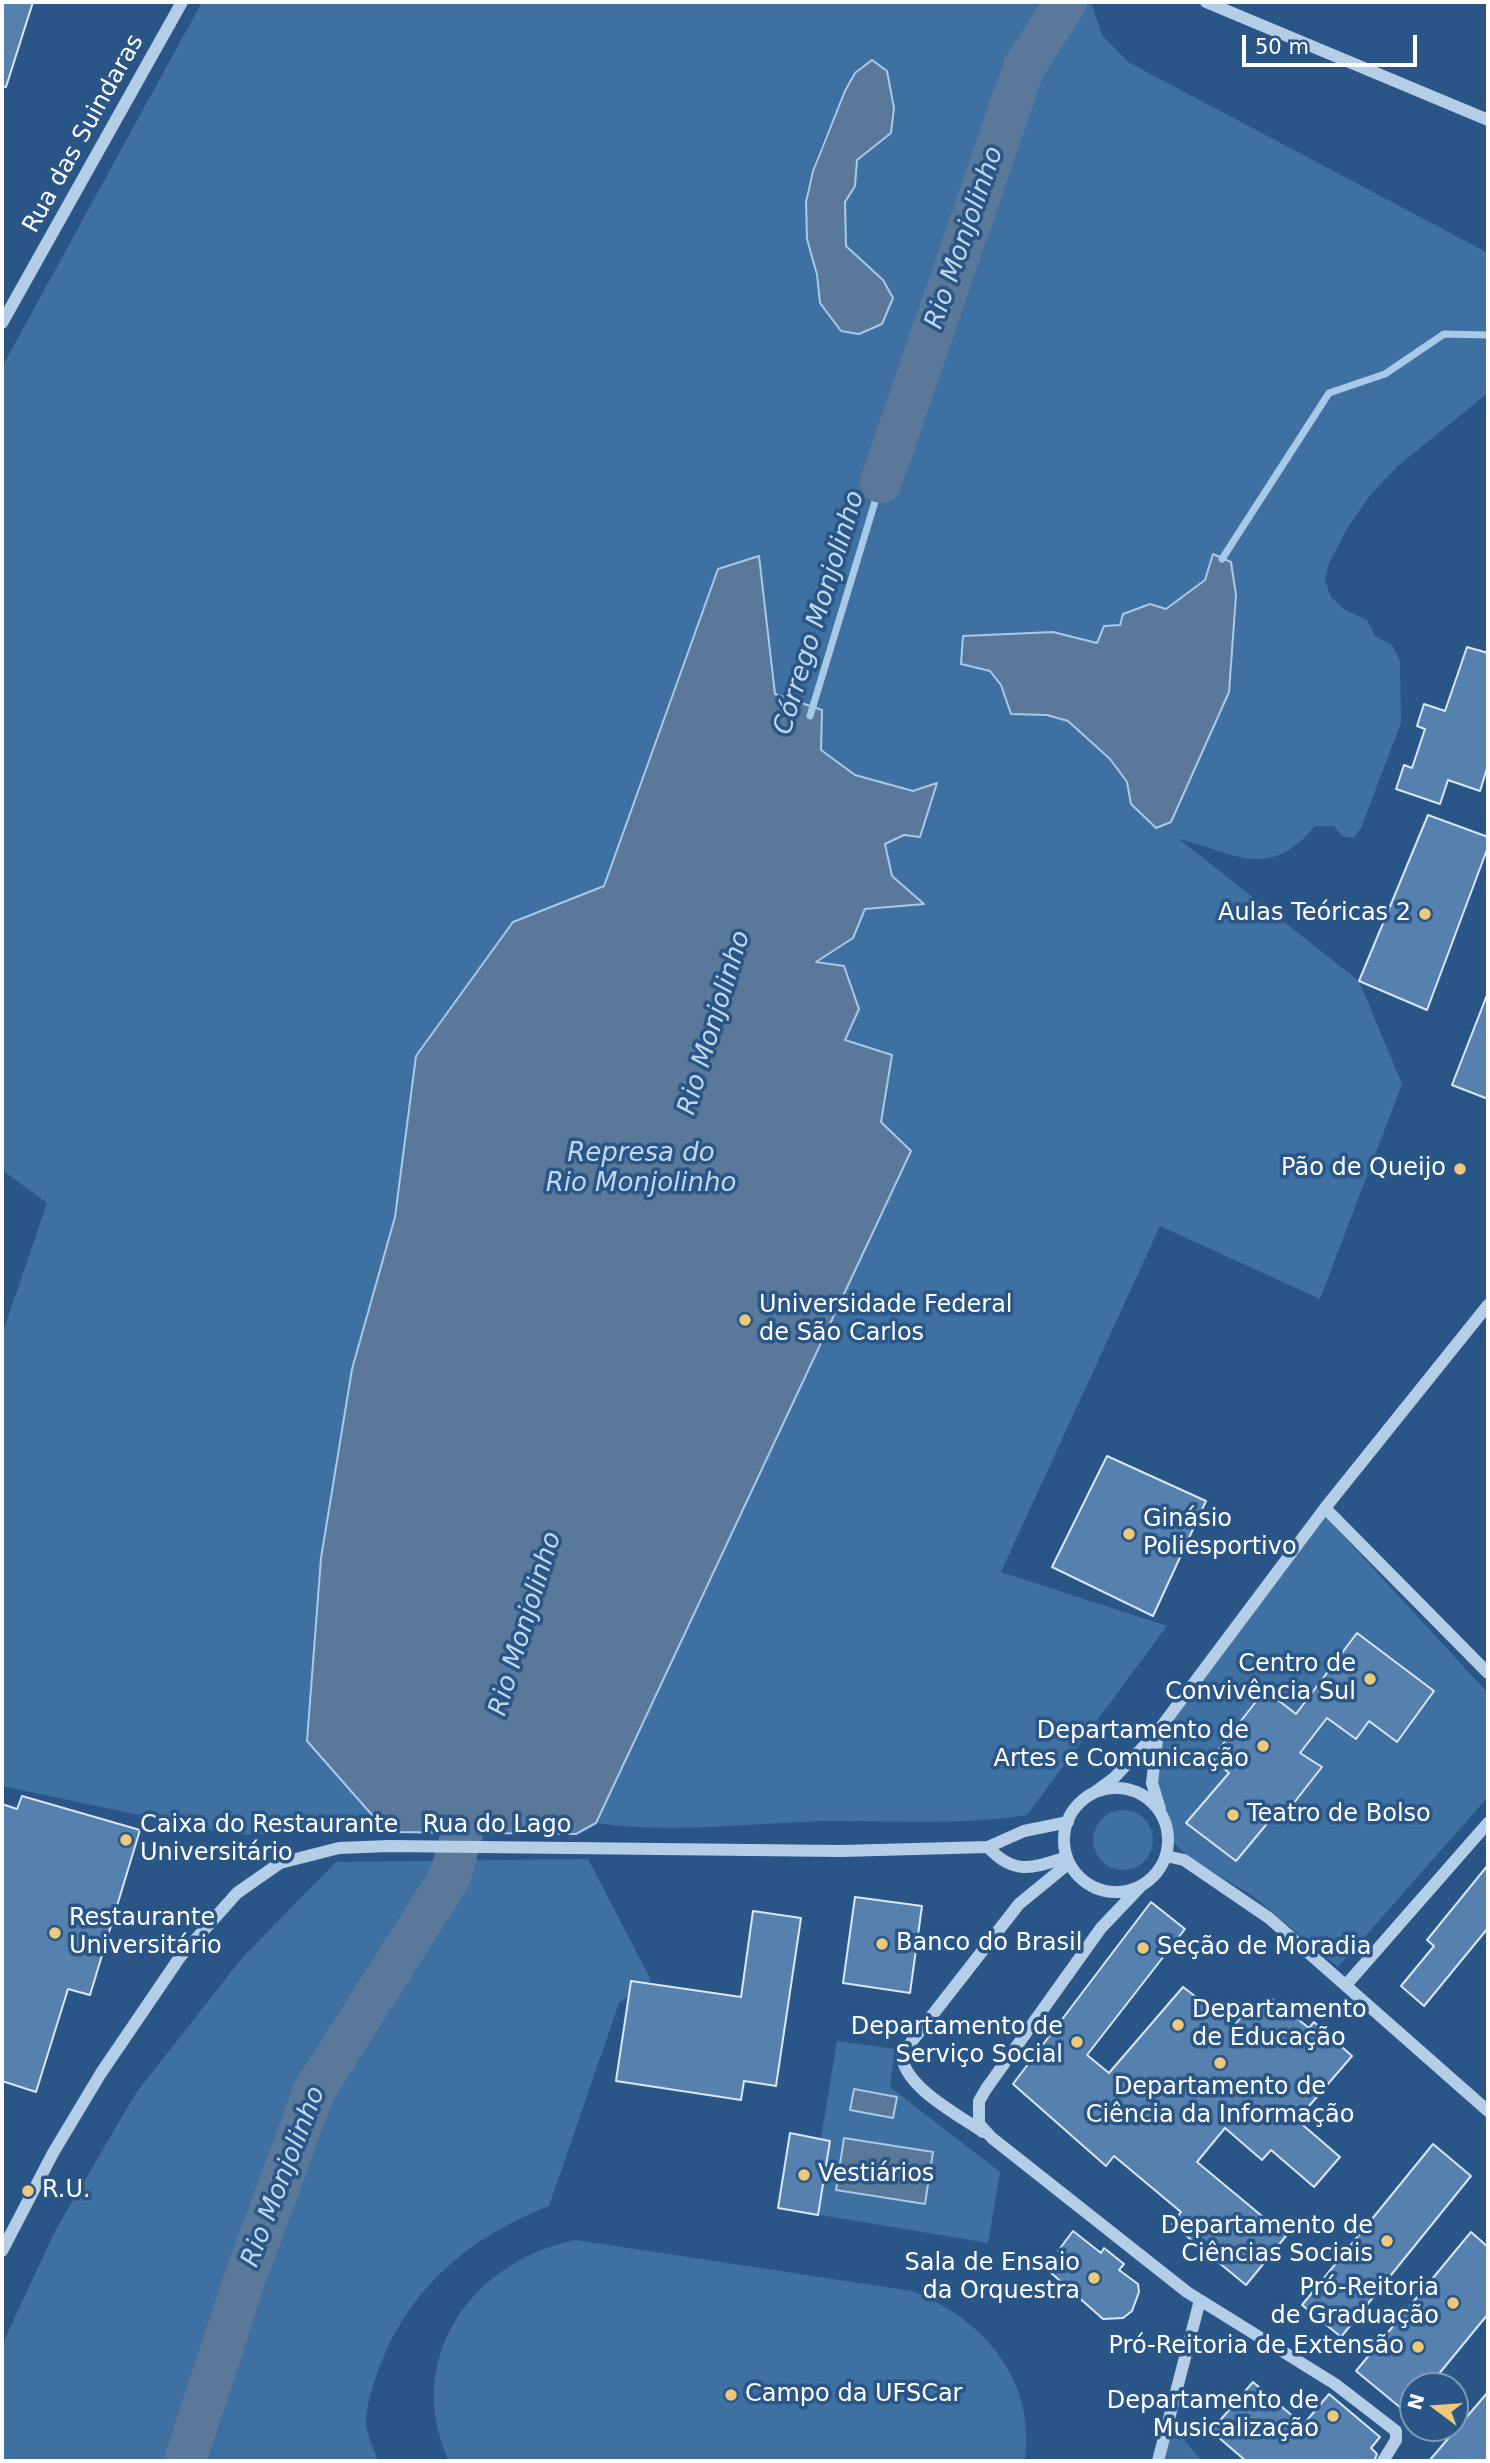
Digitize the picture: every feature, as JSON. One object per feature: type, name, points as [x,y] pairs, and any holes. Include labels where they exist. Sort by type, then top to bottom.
[{"type":"street","name":"Rua das Suindaras","points":[[2,323],[182,2]]},
{"type":"street","points":[[1206,2],[1488,120]]},
{"type":"street","points":[[1140,1887],[1127,1891],[1100,1890],[1087,1884],[1068,1860],[1064,1840],[1068,1822],[1080,1803],[1114,1778],[1158,1731],[1325,1508],[1488,1305]]},
{"type":"street","points":[[1325,1508],[1488,1673]]},
{"type":"street","points":[[992,2138],[979,2124],[979,2101],[986,2089],[1101,1928],[1160,1868],[1166,1856],[1167,1826],[1152,1783],[1158,1731]]},
{"type":"street","points":[[1092,1794],[1115,1789],[1137,1792],[1160,1812]]},
{"type":"street","name":"Rua do Lago","points":[[2,2251],[54,2153],[101,2073],[180,1957],[237,1893],[281,1863],[339,1848],[389,1846],[841,1851],[988,1847],[1024,1830],[1068,1822]]},
{"type":"street","points":[[1346,1985],[1488,1823]]},
{"type":"street","points":[[988,1847],[1003,1863],[1034,1868],[1068,1860]]},
{"type":"street","points":[[1166,1856],[1184,1860],[1269,1918],[1488,2111]]},
{"type":"street","points":[[1068,1860],[1019,1904],[902,2054],[902,2065],[925,2092],[992,2138],[1200,2300],[1335,2384],[1396,2431],[1396,2440],[1383,2461]]},
{"type":"street","points":[[1158,2461],[1200,2300]]},
{"type":"shaded area","points":[[202,2],[1091,2],[1102,35],[1128,62],[1488,253],[1488,393],[1399,465],[1371,494],[1348,527],[1329,563],[1325,581],[1331,597],[1345,610],[1367,620],[1376,637],[1392,645],[1400,661],[1401,723],[1361,828],[1354,838],[1342,836],[1334,826],[1315,826],[1282,854],[1266,859],[1234,856],[1179,839],[1359,981],[1402,1084],[1320,1299],[1160,1226],[1001,1572],[1167,1626],[1027,1815],[951,1821],[825,1821],[682,1828],[596,1823],[910,1151],[881,1122],[892,1056],[845,1040],[859,1009],[844,966],[815,962],[853,938],[865,909],[923,904],[892,876],[885,844],[904,835],[936,784],[913,791],[855,775],[821,750],[822,710],[775,694],[759,556],[638,794],[604,886],[513,922],[416,1056],[395,1217],[352,1369],[321,1558],[307,1741],[387,1832],[234,1835],[2,1786],[2,1326],[5,1326],[47,1203],[2,1170],[2,367]],"holes":[[[887,71],[894,108],[891,133],[857,160],[855,186],[845,201],[846,246],[883,280],[820,303],[806,215],[811,174],[845,91]],[[1213,554],[1222,559],[1236,595],[1229,692],[1170,822],[1131,804],[1127,782],[1110,759],[1068,721],[1047,715],[1011,714],[1001,685],[990,670],[1053,632],[1097,643],[1121,625],[1166,609],[1205,580]]]},
{"type":"shaded area","points":[[1326,1517],[1488,1693],[1488,1797],[1338,1967],[1254,1897],[1187,1856],[1164,1833],[1163,1824],[1155,1812],[1158,1740]]},
{"type":"shaded area","points":[[1117,1810],[1129,1810],[1145,1818],[1151,1828],[1151,1852],[1145,1862],[1129,1870],[1117,1870],[1101,1862],[1093,1846],[1093,1834],[1101,1818]]},
{"type":"shaded area","points":[[588,1859],[651,1980],[619,2003],[549,2206],[495,2232],[448,2266],[410,2309],[394,2335],[376,2376],[366,2420],[378,2461],[2,2461],[2,2345],[55,2231],[136,2093],[242,1958],[336,1862]]},
{"type":"shaded area","points":[[837,2041],[895,2049],[890,2087],[1000,2172],[988,2243],[778,2208],[790,2133],[821,2138]]},
{"type":"shaded area","points":[[576,2240],[912,2291],[938,2303],[962,2318],[982,2336],[1000,2356],[1013,2379],[1022,2404],[1026,2432],[1025,2461],[449,2461],[437,2423],[434,2386],[441,2352],[456,2320],[478,2292],[506,2269],[539,2251]]},
{"type":"shaded area","points":[[1168,2421],[1202,2461],[1158,2461]]},
{"type":"water","points":[[872,60],[887,71],[894,108],[891,133],[857,160],[855,186],[845,202],[846,246],[883,280],[893,298],[882,324],[859,334],[841,331],[820,303],[817,275],[807,239],[806,202],[813,171],[845,91],[855,73]]},
{"type":"water","points":[[1213,554],[1231,562],[1236,595],[1229,692],[1171,822],[1156,828],[1131,804],[1127,782],[1110,759],[1068,721],[1047,715],[1011,714],[1001,685],[990,671],[961,664],[963,636],[1053,632],[1097,643],[1104,626],[1120,625],[1123,614],[1150,604],[1166,609],[1205,580]]},
{"type":"water","name":"Represa do Rio Monjolinho","points":[[759,556],[775,694],[822,710],[821,750],[855,775],[913,791],[937,783],[920,837],[904,835],[885,844],[892,876],[924,904],[865,909],[853,938],[816,962],[844,966],[859,1009],[845,1040],[892,1055],[881,1122],[911,1151],[596,1823],[576,1834],[387,1832],[307,1741],[321,1558],[352,1369],[395,1217],[416,1056],[513,922],[604,886],[718,569]]},
{"type":"water","points":[[854,2089],[897,2097],[893,2118],[850,2110]]},
{"type":"water","points":[[844,2138],[933,2152],[925,2204],[836,2190]]},
{"type":"building","points":[[2,2],[33,2],[6,87],[2,86]]},
{"type":"building","points":[[1467,647],[1488,653],[1488,765],[1480,791],[1448,780],[1440,804],[1396,789],[1404,765],[1412,768],[1425,729],[1417,726],[1424,704],[1445,711]]},
{"type":"building","name":"Aulas Teóricas 2","points":[[1428,815],[1488,837],[1488,847],[1427,1010],[1359,981]]},
{"type":"building","points":[[1488,995],[1488,1099],[1452,1085]]},
{"type":"building","name":"Ginásio Poliesportivo","points":[[1107,1456],[1206,1501],[1153,1616],[1052,1567]]},
{"type":"building","points":[[1357,1633],[1434,1691],[1397,1742],[1369,1721],[1356,1739],[1327,1718],[1300,1753],[1322,1767],[1286,1813],[1280,1808],[1236,1861],[1186,1823],[1229,1773],[1212,1758],[1265,1690],[1296,1714]]},
{"type":"building","name":"Restaurante Universitário","points":[[22,1796],[140,1830],[90,1995],[68,1989],[36,2092],[2,2081],[2,1804],[17,1809]]},
{"type":"building","points":[[1488,1865],[1488,1928],[1424,2006],[1401,1986],[1434,1946],[1427,1940]]},
{"type":"building","name":"Banco do Brasil","points":[[855,1897],[922,1906],[910,1993],[843,1983]]},
{"type":"building","points":[[1151,1902],[1185,1929],[1087,2055],[1109,2073],[1183,1987],[1234,2026],[1250,2005],[1259,2013],[1271,1998],[1309,2028],[1314,2022],[1352,2056],[1297,2120],[1340,2157],[1314,2187],[1271,2150],[1262,2160],[1225,2128],[1197,2162],[1286,2236],[1246,2285],[1172,2224],[1181,2212],[1114,2156],[1106,2166],[1013,2084]]},
{"type":"building","points":[[753,1911],[801,1918],[776,2086],[744,2081],[741,2100],[616,2081],[631,1981],[741,1997]]},
{"type":"building","name":"Vestiários","points":[[790,2133],[830,2141],[818,2215],[778,2208]]},
{"type":"building","name":"Departamento de Ciências Sociais","points":[[1433,2144],[1471,2176],[1341,2337],[1302,2305]]},
{"type":"building","name":"Sala de Ensaio da Orquestra","points":[[1073,2231],[1101,2253],[1104,2248],[1124,2264],[1119,2270],[1138,2284],[1139,2292],[1132,2311],[1123,2318],[1103,2319],[1050,2272],[1064,2253],[1058,2251]]},
{"type":"building","points":[[1471,2232],[1488,2247],[1488,2314],[1440,2372],[1399,2372],[1399,2406],[1356,2371]]},
{"type":"building","points":[[1253,2382],[1303,2425],[1329,2394],[1380,2437],[1371,2448],[1377,2454],[1374,2461],[1246,2461],[1211,2431]]},
{"type":"building","points":[[1488,2392],[1488,2461],[1429,2461],[1445,2442],[1469,2442],[1469,2414]]},
{"type":"waterway","name":"Rio Monjolinho","points":[[881,482],[1024,67],[1066,2]]},
{"type":"waterway","points":[[1222,559],[1329,393],[1385,374],[1444,334],[1488,335]]},
{"type":"waterway","name":"Córrego Monjolinho","points":[[810,716],[881,482]]},
{"type":"waterway","name":"Rio Monjolinho","points":[[185,2461],[244,2281],[314,2091],[450,1877],[477,1778]]},
{"type":"place","name":"Aulas Teóricas 2","points":[[1425,914]]},
{"type":"place","name":"Pão de Queijo","points":[[1460,1169]]},
{"type":"place","name":"Universidade Federal de São Carlos","points":[[745,1320]]},
{"type":"place","name":"Ginásio Poliesportivo","points":[[1129,1534]]},
{"type":"place","name":"Centro de Convivência Sul","points":[[1370,1679]]},
{"type":"place","name":"Departamento de Artes e Comunicação","points":[[1263,1746]]},
{"type":"place","name":"Teatro de Bolso","points":[[1233,1815]]},
{"type":"place","name":"Caixa do Restaurante Universitário","points":[[126,1840]]},
{"type":"place","name":"Restaurante Universitário","points":[[55,1933]]},
{"type":"place","name":"Banco do Brasil","points":[[882,1944]]},
{"type":"place","name":"Seção de Moradia","points":[[1143,1948]]},
{"type":"place","name":"Departamento de Educação","points":[[1178,2025]]},
{"type":"place","name":"Departamento de Serviço Social","points":[[1077,2042]]},
{"type":"place","name":"Departamento de Ciência da Informação","points":[[1220,2063]]},
{"type":"place","name":"Vestiários","points":[[804,2175]]},
{"type":"place","name":"R.U.","points":[[28,2191]]},
{"type":"place","name":"Departamento de Ciências Sociais","points":[[1387,2241]]},
{"type":"place","name":"Sala de Ensaio da Orquestra","points":[[1094,2278]]},
{"type":"place","name":"Pró-Reitoria de Graduação","points":[[1453,2303]]},
{"type":"place","name":"Pró-Reitoria de Extensão","points":[[1418,2347]]},
{"type":"place","name":"Campo da UFSCar","points":[[731,2395]]},
{"type":"place","name":"Departamento de Musicalização","points":[[1333,2416]]}]
